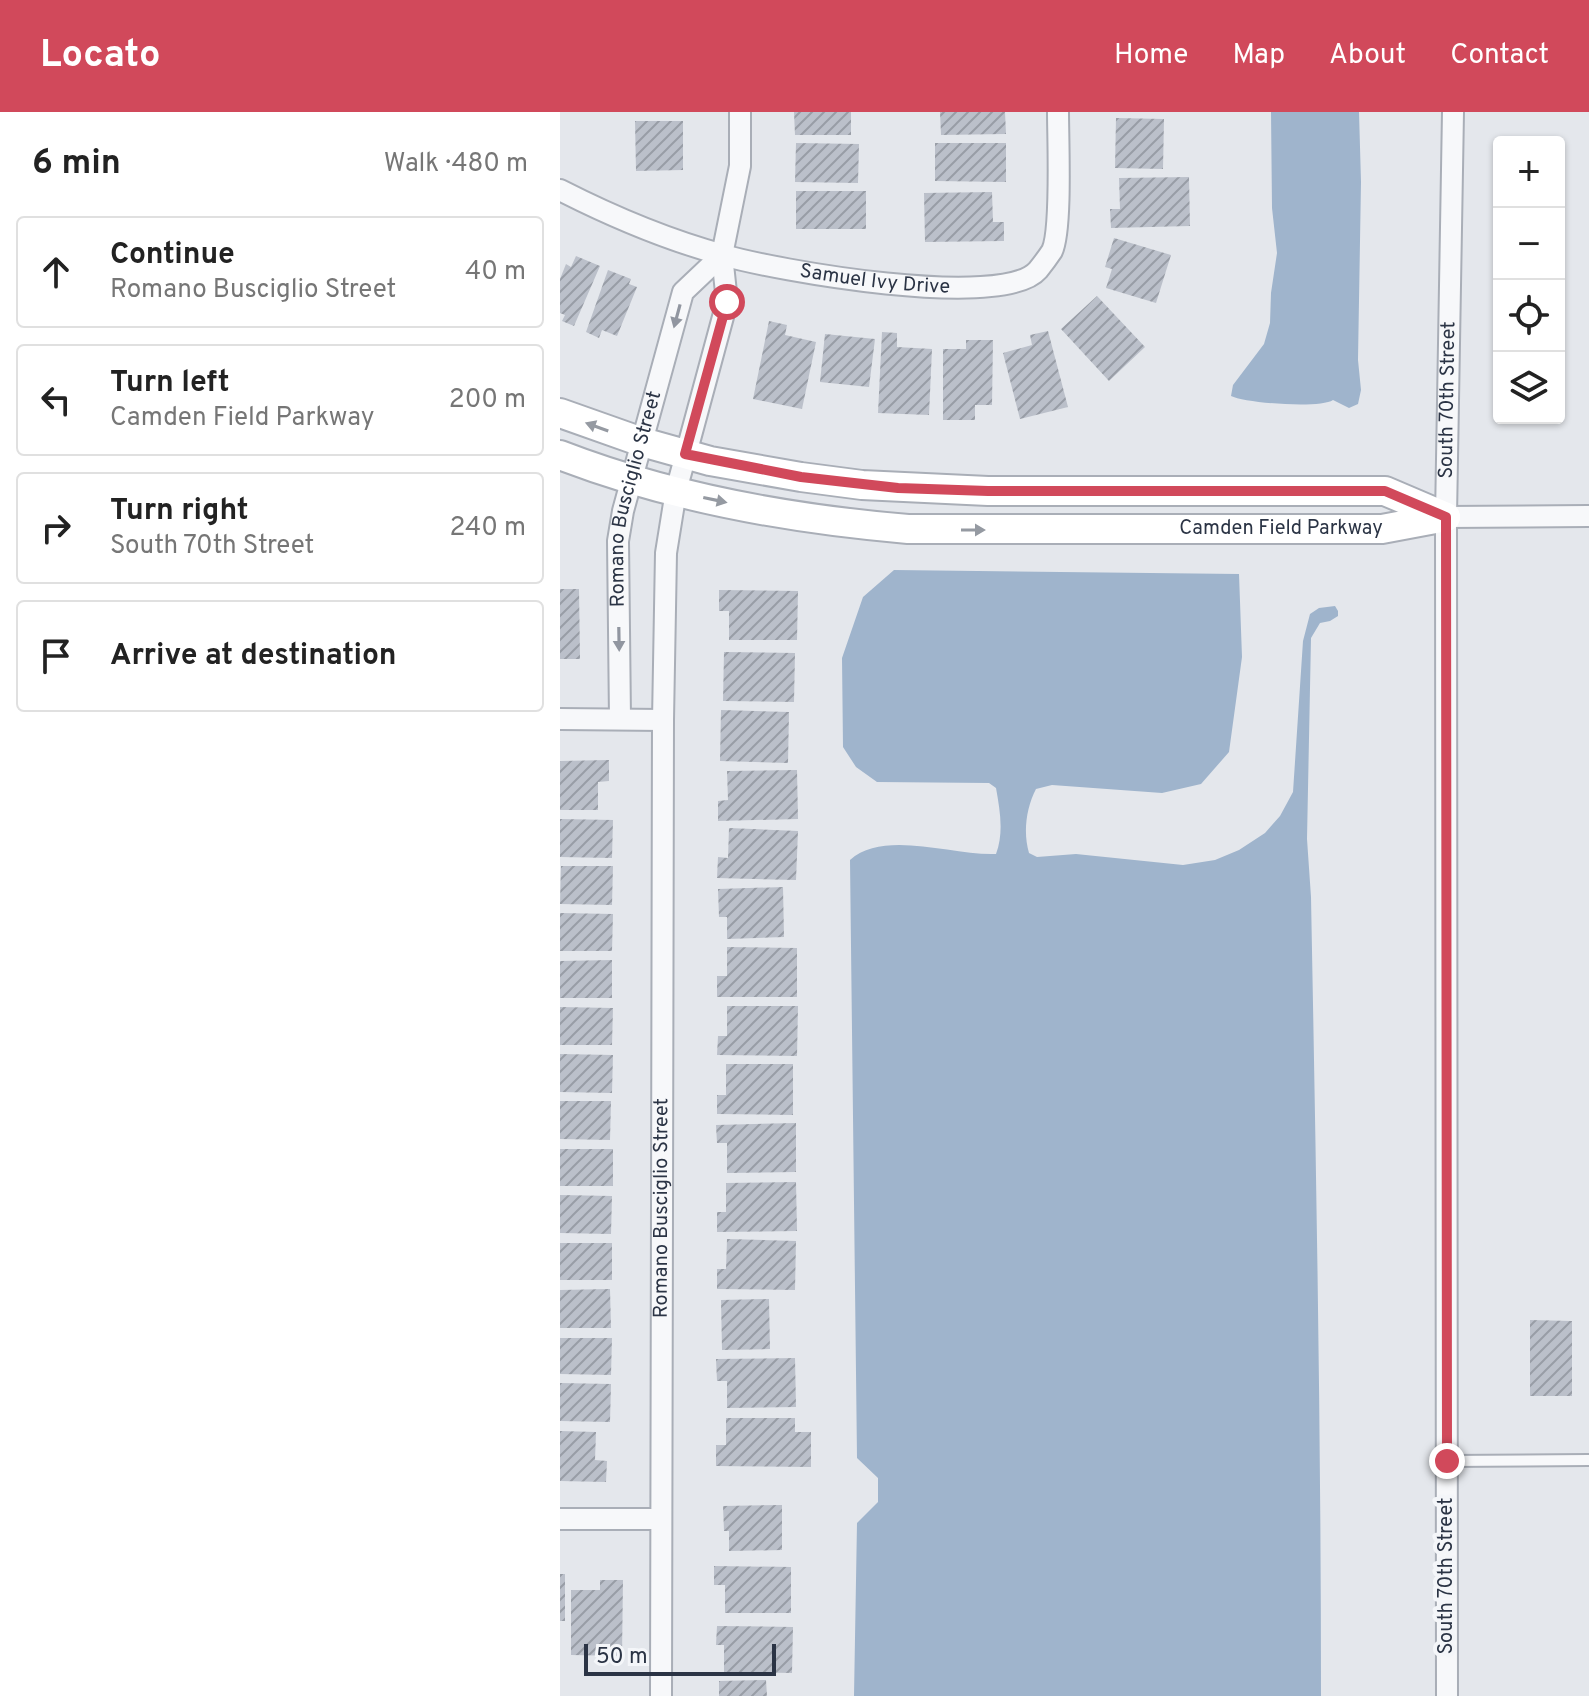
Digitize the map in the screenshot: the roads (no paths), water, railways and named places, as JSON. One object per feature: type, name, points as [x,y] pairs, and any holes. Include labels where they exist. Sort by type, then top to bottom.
[{"type":"street","name":"Romano Busciglio Street","points":[[661,1696],[666,553],[676,491],[727,302],[722,255],[740,166],[740,112]]},
{"type":"street","name":"Samuel Ivy Drive","points":[[560,190],[650,229],[722,255],[831,278],[960,289],[1003,285],[1035,274],[1053,249],[1058,112]]},
{"type":"street","name":"South 70th Street","points":[[1447,1696],[1446,517],[1453,112]]},
{"type":"street","name":"Romano Busciglio Street","points":[[620,719],[618,541],[683,292],[722,255]]},
{"type":"street","name":"Camden Field Parkway","points":[[560,413],[685,454],[801,477],[923,489],[1385,491],[1446,517]]},
{"type":"street","name":"Camden Field Parkway","points":[[560,455],[676,491],[806,517],[908,529],[1382,529],[1446,517]]},
{"type":"street","points":[[1446,517],[1589,516]]},
{"type":"street","points":[[560,719],[663,720]]},
{"type":"street","points":[[560,1519],[661,1519]]},
{"type":"lane","points":[[1447,1461],[1589,1460]]},
{"type":"water","points":[[1271,112],[1359,112],[1358,360],[1361,390],[1358,404],[1349,408],[1333,400],[1314,404],[1282,404],[1231,396],[1233,385],[1264,344],[1270,323],[1277,253],[1272,208]]},
{"type":"water","points":[[894,570],[1239,574],[1242,657],[1229,752],[1201,784],[1162,793],[1052,785],[1036,789],[1026,829],[1029,853],[1037,857],[1076,854],[1183,865],[1215,860],[1239,850],[1265,833],[1280,816],[1293,792],[1303,641],[1310,614],[1319,608],[1335,606],[1338,611],[1338,616],[1320,623],[1311,638],[1307,839],[1311,897],[1316,1196],[1321,1696],[854,1696],[857,1523],[878,1502],[878,1478],[857,1458],[850,860],[864,851],[900,845],[996,854],[1001,830],[996,788],[989,783],[877,782],[856,767],[843,747],[842,658],[863,597]]}]
